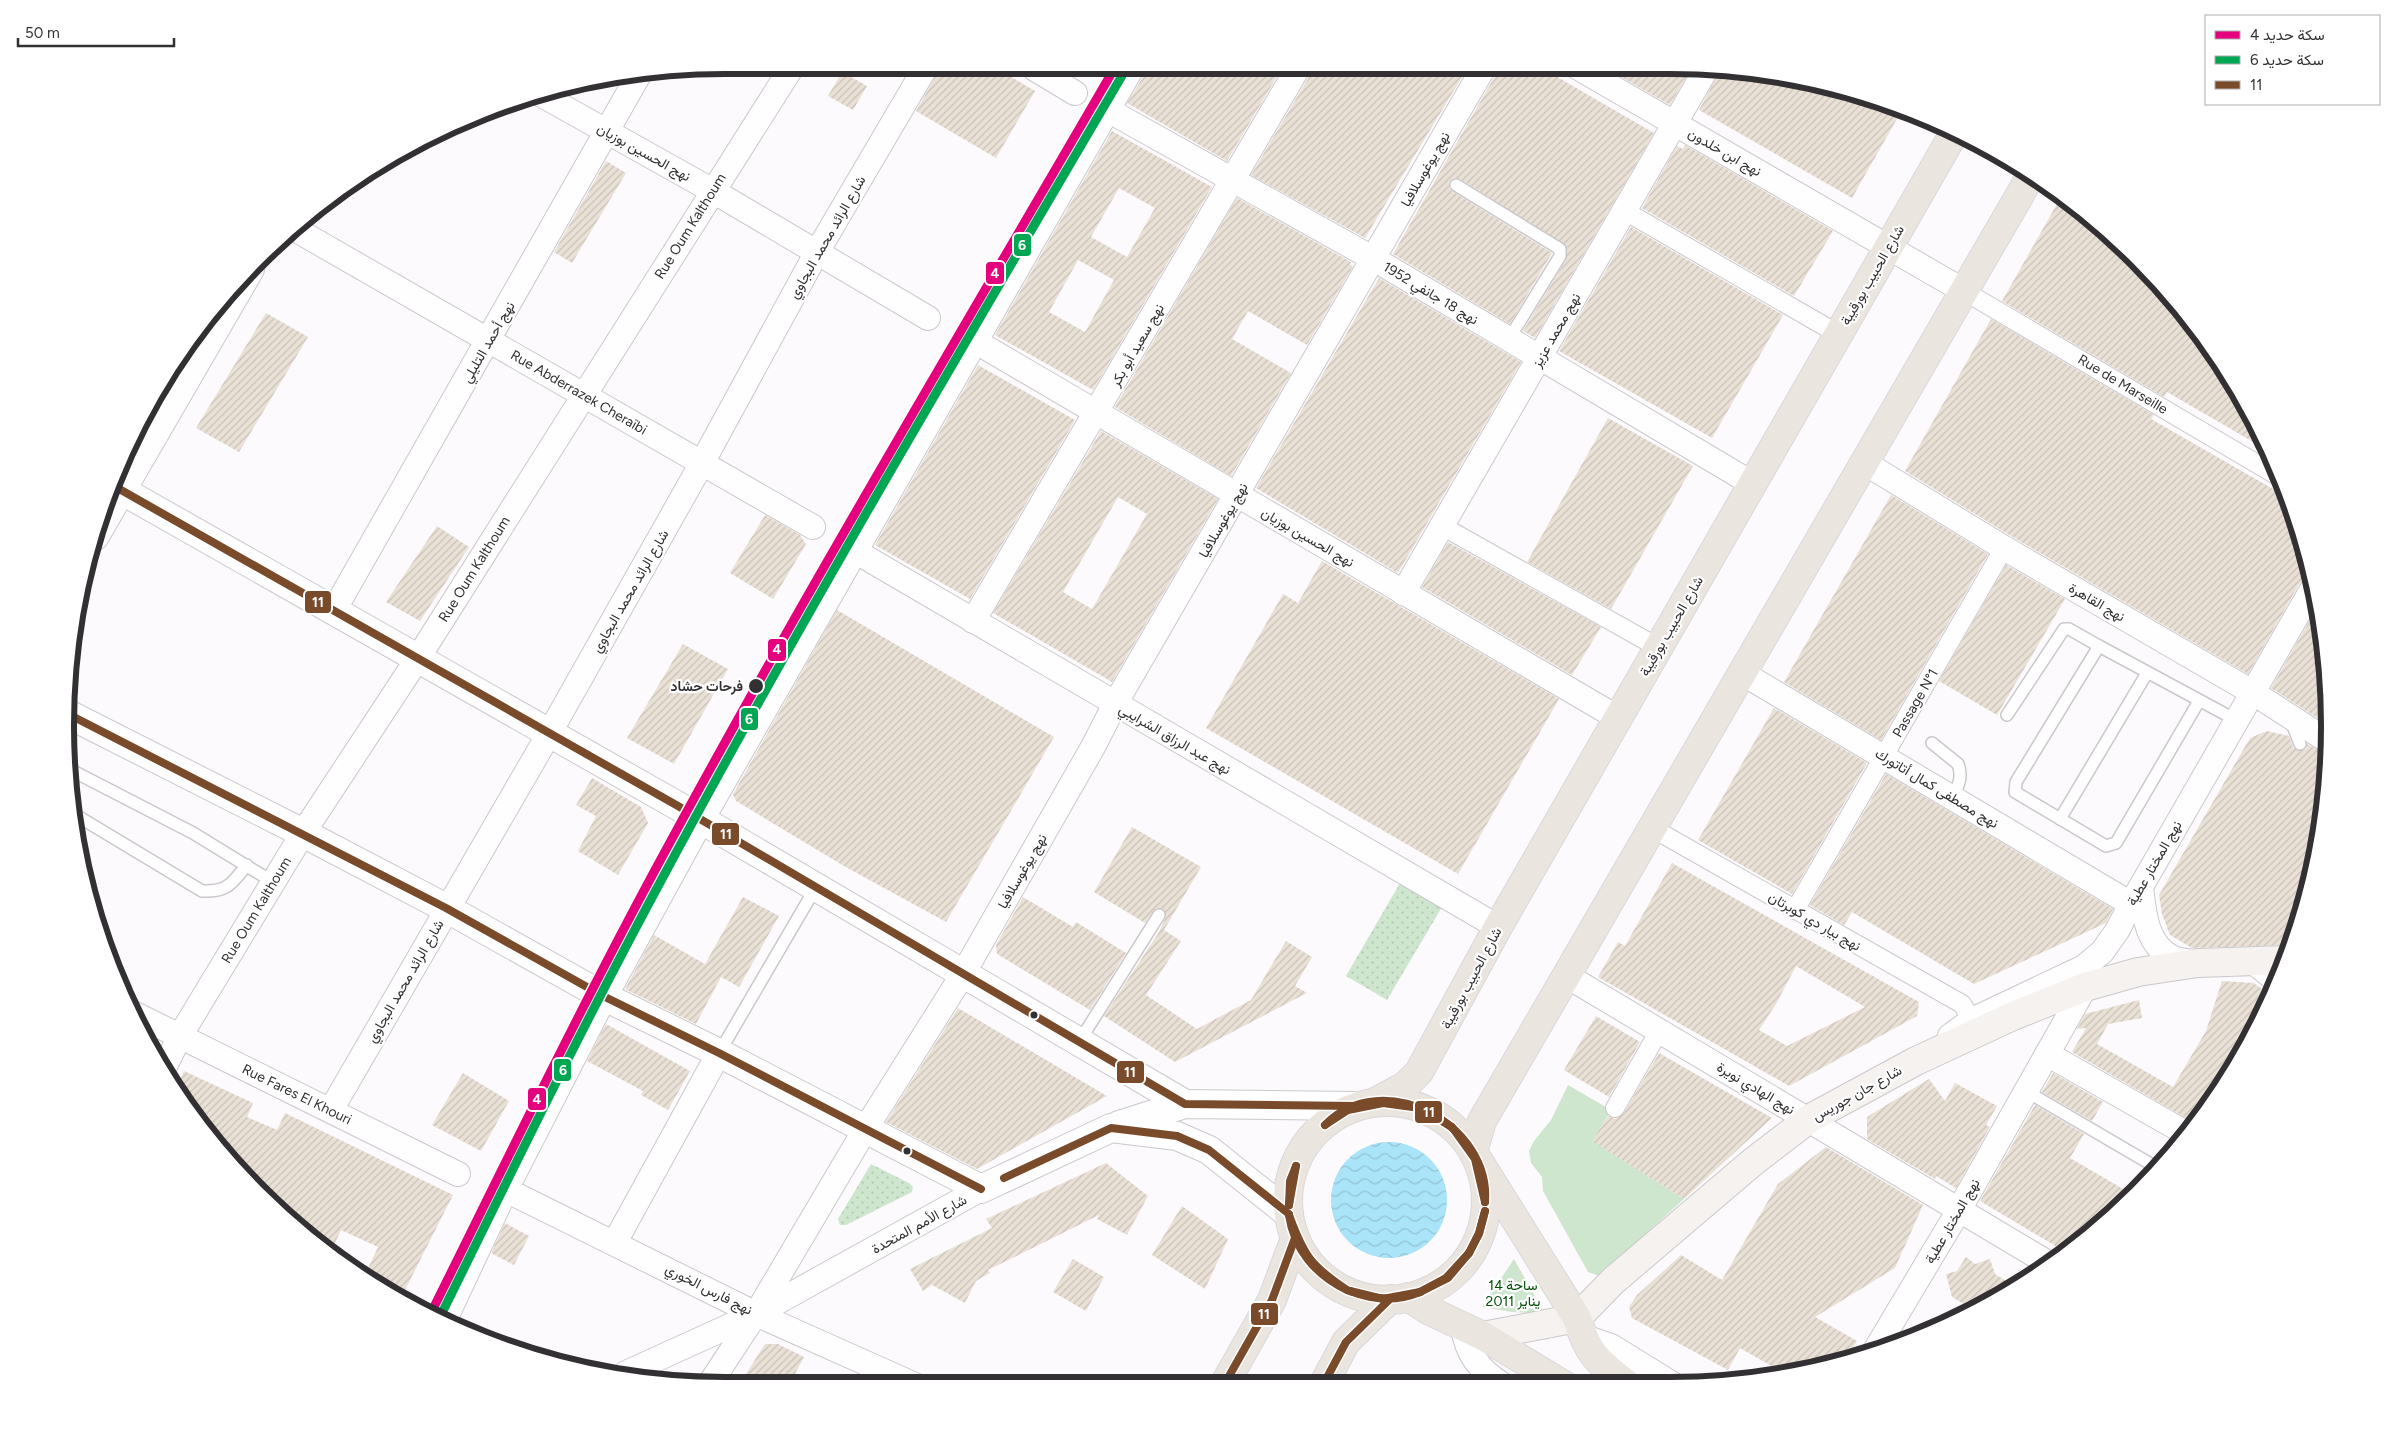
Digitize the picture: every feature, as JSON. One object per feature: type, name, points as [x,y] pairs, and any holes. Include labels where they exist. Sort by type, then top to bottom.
[{"type":"main road","name":"شارع الحبيب بورقيبة","points":[[1292,1226],[1291,1175],[1298,1157],[1309,1140],[1330,1120],[1405,1086],[1419,1072],[1498,927],[1838,334],[1880,242],[1951,138]]},
{"type":"main road","points":[[1327,1377],[1346,1342],[1399,1298],[1434,1287],[1456,1271],[1468,1257],[1477,1241],[1483,1223],[1485,1196],[1481,1168],[1473,1152],[1482,1121],[2028,181]]},
{"type":"main road","name":"شارع جان جوريس","points":[[1580,1327],[1613,1281],[1754,1161],[1808,1119],[1916,1061],[2013,1016],[2085,987],[2138,972],[2198,962],[2278,960]]},
{"type":"main road","points":[[1366,1104],[1387,1102],[1423,1108],[1441,1118],[1467,1142],[1580,1327],[1591,1354],[1619,1377]]},
{"type":"main road","points":[[1292,1226],[1304,1256],[1317,1271],[1333,1284],[1360,1295],[1399,1298],[1428,1310],[1473,1331],[1552,1377]]},
{"type":"main road","points":[[1228,1377],[1272,1300],[1292,1226]]},
{"type":"main road","points":[[1473,1331],[1580,1327]]},
{"type":"street","name":"Rue Oum Kalthoum","points":[[167,1061],[180,1036],[303,833],[418,658],[787,74]]},
{"type":"street","name":"شارع الرائد محمد البجاوي","points":[[331,1110],[446,908],[550,732],[702,463],[817,252],[922,74]]},
{"type":"street","points":[[1043,74],[1075,93]]},
{"type":"street","points":[[445,1314],[504,1189],[603,996],[700,819],[831,592],[853,550],[978,342],[1126,74]]},
{"type":"street","name":"نهج سعيد أبو بكر","points":[[973,621],[1234,180],[1295,74]]},
{"type":"street","name":"نهج يوغوسلافيا","points":[[714,1377],[756,1314],[866,1128],[963,974],[1093,747],[1115,704],[1480,74]]},
{"type":"street","name":"نهج ابن خلدون","points":[[1589,74],[1964,291]]},
{"type":"street","name":"نهج محمد عزيز","points":[[1403,593],[1541,358],[1703,75]]},
{"type":"street","name":"نهج أحمد التليلي","points":[[334,612],[636,80]]},
{"type":"street","name":"نهج الحسين بوزيان","points":[[548,99],[713,191],[886,295],[928,318]]},
{"type":"street","name":"نهج 18 جانفي 1952","points":[[1106,109],[1374,258],[1753,484]]},
{"type":"street","points":[[1625,211],[1838,334]]},
{"type":"street","name":"Rue Abderrazek Cheraïbi","points":[[300,232],[813,527]]},
{"type":"street","name":"Rue de Marseille","points":[[1964,291],[2270,471]]},
{"type":"street","points":[[119,486],[230,302]]},
{"type":"street","name":"نهج الحسين بوزيان","points":[[978,342],[1237,496],[1618,718]]},
{"type":"street","name":"نهج القاهرة","points":[[1865,463],[2004,548],[2252,692],[2321,737]]},
{"type":"street","points":[[118,488],[334,612],[550,732],[1185,1104],[1366,1104]]},
{"type":"street","points":[[1442,526],[1659,648]]},
{"type":"street","name":"Passage N°1","points":[[1795,910],[2004,548]]},
{"type":"street","name":"نهج عبد الرزاق الشرايبي","points":[[853,550],[1498,927]]},
{"type":"street","name":"نهج المختار عطية","points":[[1916,1061],[1972,1020],[2084,967],[2102,952],[2117,931],[2308,596]]},
{"type":"street","name":"نهج مصطفى كمال أتاتورك","points":[[1742,673],[1953,798],[2136,895]]},
{"type":"street","points":[[74,717],[446,908],[603,996],[719,1052],[981,1189]]},
{"type":"street","name":"نهج بيار دي كوبرتان","points":[[1652,828],[1962,1004],[1972,1020]]},
{"type":"street","points":[[2136,895],[2152,938],[2161,950],[2174,959],[2198,962]]},
{"type":"street","points":[[2251,960],[2271,977]]},
{"type":"street","name":"نهج الهادي نويرة","points":[[1567,976],[2042,1260]]},
{"type":"street","name":"نهج المختار عطية","points":[[1880,1343],[1959,1210],[2085,987]]},
{"type":"street","name":"Rue Fares El Khouri","points":[[143,1018],[458,1174]]},
{"type":"street","points":[[1615,1108],[1659,1031]]},
{"type":"street","points":[[615,1242],[719,1052]]},
{"type":"street","points":[[2047,1054],[2180,1130]]},
{"type":"street","name":"شارع الأمم المتحدة","points":[[631,1371],[756,1314],[981,1189],[1111,1128],[1185,1104]]},
{"type":"street","points":[[1111,1128],[1176,1136],[1209,1150],[1292,1226]]},
{"type":"street","name":"نهج فارس الخوري","points":[[504,1189],[615,1242],[756,1314],[899,1377]]},
{"type":"street","points":[[1580,1327],[1662,1377]]},
{"type":"street","points":[[1473,1331],[1465,1343],[1470,1354],[1480,1367],[1493,1377]]},
{"type":"lane","points":[[1456,185],[1560,249],[1560,256],[1509,339]]},
{"type":"lane","points":[[2007,715],[2064,629],[2069,628],[2147,673],[2236,720]]},
{"type":"lane","points":[[2099,646],[2016,782],[2015,792],[2106,846],[2116,843],[2199,701]]},
{"type":"lane","points":[[2060,819],[2147,673]]},
{"type":"lane","points":[[2289,717],[2300,744]]},
{"type":"lane","points":[[1932,744],[1958,764],[1960,768],[1961,778],[1953,798]]},
{"type":"lane","points":[[75,773],[193,833],[274,882]]},
{"type":"lane","points":[[80,818],[202,891],[218,892],[230,886],[247,865]]},
{"type":"lane","points":[[719,1052],[816,887]]},
{"type":"lane","points":[[1079,1042],[1159,915]]},
{"type":"lane","points":[[2026,1091],[2151,1164]]},
{"type":"green space","points":[[1400,883],[1442,907],[1387,1000],[1346,976]]},
{"type":"green space","points":[[1568,1085],[1611,1110],[1593,1141],[1684,1199],[1599,1276],[1588,1272],[1543,1191],[1542,1177],[1531,1163],[1529,1151],[1534,1141],[1551,1120]]},
{"type":"green space","points":[[871,1164],[909,1183],[913,1187],[912,1192],[846,1225],[840,1225],[838,1219]]},
{"type":"green space","name":"ساحة 14 يناير 2011","points":[[1514,1259],[1545,1314],[1512,1312],[1482,1307]]},
{"type":"green space","points":[[1429,1375],[1452,1377],[1422,1377]]},
{"type":"water","points":[[1389,1142],[1411,1146],[1430,1159],[1443,1178],[1447,1200],[1443,1222],[1430,1241],[1411,1254],[1389,1258],[1367,1254],[1348,1241],[1335,1222],[1331,1200],[1335,1178],[1348,1159],[1367,1146]]},
{"type":"building","points":[[841,74],[846,74],[867,86],[853,110],[828,96]]},
{"type":"building","points":[[937,74],[1006,74],[1035,91],[996,158],[916,111]]},
{"type":"building","points":[[1144,74],[1278,74],[1227,161],[1127,103]]},
{"type":"building","points":[[1464,74],[1365,238],[1251,175],[1310,75]]},
{"type":"building","points":[[1496,74],[1552,74],[1654,133],[1535,338],[1523,331],[1566,260],[1567,246],[1460,179],[1453,178],[1449,182],[1449,188],[1452,191],[1552,253],[1510,324],[1393,254]]},
{"type":"building","points":[[1616,74],[1688,74],[1670,105]]},
{"type":"building","points":[[1717,75],[1797,86],[1838,96],[1899,115],[1852,198],[1699,110]]},
{"type":"building","points":[[1112,131],[1212,187],[1093,390],[995,335]],"holes":[[[1119,188],[1155,208],[1127,257],[1091,237]],[[1078,260],[1114,280],[1085,332],[1049,312]]]},
{"type":"building","points":[[1685,145],[1833,231],[1794,296],[1642,208],[1677,146],[1683,149]]},
{"type":"building","points":[[606,161],[626,173],[572,263],[554,252]]},
{"type":"building","points":[[1237,198],[1351,262],[1350,265],[1353,266],[1307,345],[1248,311],[1232,339],[1291,373],[1231,476],[1115,407]]},
{"type":"building","points":[[2058,202],[2099,235],[2160,296],[2211,363],[2234,400],[2257,444],[2167,392],[2164,397],[2002,301]]},
{"type":"building","points":[[1631,227],[1783,315],[1712,438],[1559,351]]},
{"type":"building","points":[[1379,278],[1521,362],[1398,573],[1256,488]]},
{"type":"building","points":[[266,313],[308,337],[239,452],[196,428]]},
{"type":"building","points":[[1991,319],[2154,415],[2151,419],[2278,492],[2287,516],[2304,578],[2248,674],[2011,536],[1905,471]]},
{"type":"building","points":[[978,365],[1075,420],[970,599],[875,545]]},
{"type":"building","points":[[1608,418],[1693,466],[1611,609],[1527,562]]},
{"type":"building","points":[[1101,431],[1218,499],[1112,682],[993,613]],"holes":[[[1118,497],[1147,514],[1092,609],[1063,592]]]},
{"type":"building","points":[[1891,495],[1988,554],[1881,740],[1784,682]]},
{"type":"building","points":[[765,515],[800,535],[806,544],[773,599],[730,573]]},
{"type":"building","points":[[437,526],[469,547],[420,621],[386,602]]},
{"type":"building","points":[[1448,542],[1601,627],[1572,675],[1422,587]]},
{"type":"building","points":[[1322,561],[1559,699],[1458,874],[1206,728],[1283,594],[1298,603]]},
{"type":"building","points":[[2006,565],[2065,599],[1997,715],[1939,681]]},
{"type":"building","points":[[837,610],[1054,737],[946,922],[844,866],[736,801],[733,794]]},
{"type":"building","points":[[2312,616],[2320,683],[2321,720],[2271,688]]},
{"type":"building","points":[[683,644],[728,669],[674,764],[627,738]]},
{"type":"building","points":[[1774,708],[1867,763],[1792,894],[1698,840]]},
{"type":"building","points":[[2267,731],[2289,736],[2293,747],[2298,751],[2306,749],[2307,744],[2320,751],[2316,811],[2309,853],[2299,894],[2283,945],[2192,948],[2170,935],[2162,914],[2159,895],[2250,738]]},
{"type":"building","points":[[1886,774],[2113,909],[2106,923],[1974,984],[1852,912],[1844,925],[1810,905]]},
{"type":"building","points":[[592,778],[641,807],[648,823],[618,875],[578,851],[596,816],[576,805]]},
{"type":"building","points":[[1132,827],[1201,867],[1164,930],[1181,941],[1146,995],[1197,1029],[1251,1000],[1286,941],[1312,957],[1295,986],[1307,993],[1175,1062],[1104,1016],[1159,932],[1166,916],[1163,909],[1156,908],[1145,923],[1094,892]]},
{"type":"building","points":[[1672,863],[1919,1002],[1917,1016],[1789,1086],[1598,977],[1618,942],[1625,946]],"holes":[[[1796,966],[1865,1007],[1787,1046],[1759,1030],[1776,1004]]]},
{"type":"building","points":[[743,897],[779,916],[739,987],[721,977],[696,1024],[625,989],[654,935],[705,964]]},
{"type":"building","points":[[1023,897],[1073,927],[1076,922],[1126,953],[1090,1010],[997,954],[996,945]]},
{"type":"building","points":[[2222,981],[2253,983],[2265,990],[2234,1051],[2189,1120],[2072,1052],[2086,1028],[2077,1029],[2085,1014],[2139,1000],[2142,1018],[2108,1024],[2097,1044],[2173,1087],[2206,1031]]},
{"type":"building","points":[[958,1008],[1107,1096],[977,1169],[886,1122]]},
{"type":"building","points":[[1596,1016],[1640,1042],[1609,1097],[1564,1070]]},
{"type":"building","points":[[606,1024],[690,1071],[668,1110],[641,1095],[643,1091],[587,1061]]},
{"type":"building","points":[[1659,1053],[1772,1118],[1684,1199],[1592,1141],[1608,1116],[1616,1119],[1624,1113]]},
{"type":"building","points":[[184,1071],[253,1103],[247,1117],[277,1130],[285,1113],[453,1195],[404,1292],[367,1270],[378,1247],[341,1230],[334,1246],[296,1216],[235,1155],[208,1122],[180,1081]]},
{"type":"building","points":[[463,1073],[509,1101],[481,1151],[432,1125]]},
{"type":"building","points":[[2053,1073],[2103,1102],[2092,1121],[2042,1092]]},
{"type":"building","points":[[1929,1079],[1945,1101],[1955,1083],[1997,1106],[1986,1125],[1990,1127],[1956,1188],[1936,1176],[1935,1179],[1867,1139],[1867,1117]]},
{"type":"building","points":[[2035,1105],[2084,1134],[2070,1158],[2125,1190],[2099,1216],[2059,1248],[1980,1201]]},
{"type":"building","points":[[1826,1147],[1923,1205],[1895,1268],[1815,1317],[1857,1341],[1851,1351],[1776,1368],[1740,1348],[1728,1370],[1632,1318],[1629,1307],[1637,1295],[1681,1255],[1722,1280],[1778,1184]]},
{"type":"building","points":[[1106,1163],[1148,1196],[1127,1235],[1097,1219],[1099,1215],[988,1270],[990,1273],[976,1281],[965,1303],[932,1285],[923,1291],[910,1269],[992,1228],[986,1219]]},
{"type":"building","points":[[1182,1206],[1228,1239],[1205,1289],[1152,1255]]},
{"type":"building","points":[[505,1223],[529,1236],[514,1265],[491,1253]]},
{"type":"building","points":[[1966,1257],[1975,1264],[1990,1259],[1995,1274],[2008,1282],[1966,1306],[1952,1297],[1946,1274],[1957,1271]]},
{"type":"building","points":[[1073,1259],[1104,1277],[1086,1311],[1053,1292]]},
{"type":"building","points":[[765,1344],[778,1344],[804,1357],[793,1377],[744,1377]]},
{"type":"rail line","name":"4","points":[[433,1308],[597,981],[709,771],[881,469],[1111,74]]},
{"type":"rail line","name":"6","points":[[442,1312],[550,1095],[718,775],[889,473],[1123,74]]},
{"type":"transit line","name":"11","points":[[118,488],[678,806],[1185,1104],[1356,1106]]},
{"type":"transit line","name":"11","points":[[74,717],[446,908],[603,996],[719,1053],[981,1189]]},
{"type":"transit line","name":"11","points":[[1325,1125],[1348,1108],[1375,1101],[1402,1103],[1429,1112],[1452,1128],[1471,1149],[1482,1174],[1485,1202]]},
{"type":"transit line","name":"11","points":[[1325,1125],[1348,1110],[1383,1103],[1420,1108],[1452,1127],[1475,1159],[1485,1202]]},
{"type":"transit line","name":"11","points":[[1004,1178],[1111,1128],[1177,1136],[1209,1150],[1289,1214]]},
{"type":"transit line","name":"11","points":[[1289,1205],[1290,1181],[1296,1166]]},
{"type":"transit line","name":"11","points":[[1289,1205],[1296,1166]]},
{"type":"transit line","name":"11","points":[[1469,1253],[1479,1233],[1485,1211]]},
{"type":"transit line","name":"11","points":[[1469,1253],[1479,1234],[1485,1211]]},
{"type":"transit line","name":"11","points":[[1289,1215],[1299,1241],[1310,1259],[1325,1274],[1347,1290]]},
{"type":"transit line","name":"11","points":[[1289,1215],[1296,1239],[1308,1260],[1326,1277],[1347,1290]]},
{"type":"transit line","name":"11","points":[[1229,1377],[1272,1300],[1295,1238]]},
{"type":"transit line","name":"11","points":[[1420,1292],[1446,1278],[1469,1253]]},
{"type":"transit line","name":"11","points":[[1420,1292],[1448,1278],[1469,1253]]},
{"type":"transit line","name":"11","points":[[1350,1291],[1383,1299],[1420,1292]]},
{"type":"transit line","name":"11","points":[[1350,1291],[1385,1299],[1420,1292]]},
{"type":"transit line","name":"11","points":[[1327,1377],[1346,1342],[1390,1299]]},
{"type":"place","name":"فرحات حشاد","points":[[756,686]]}]
